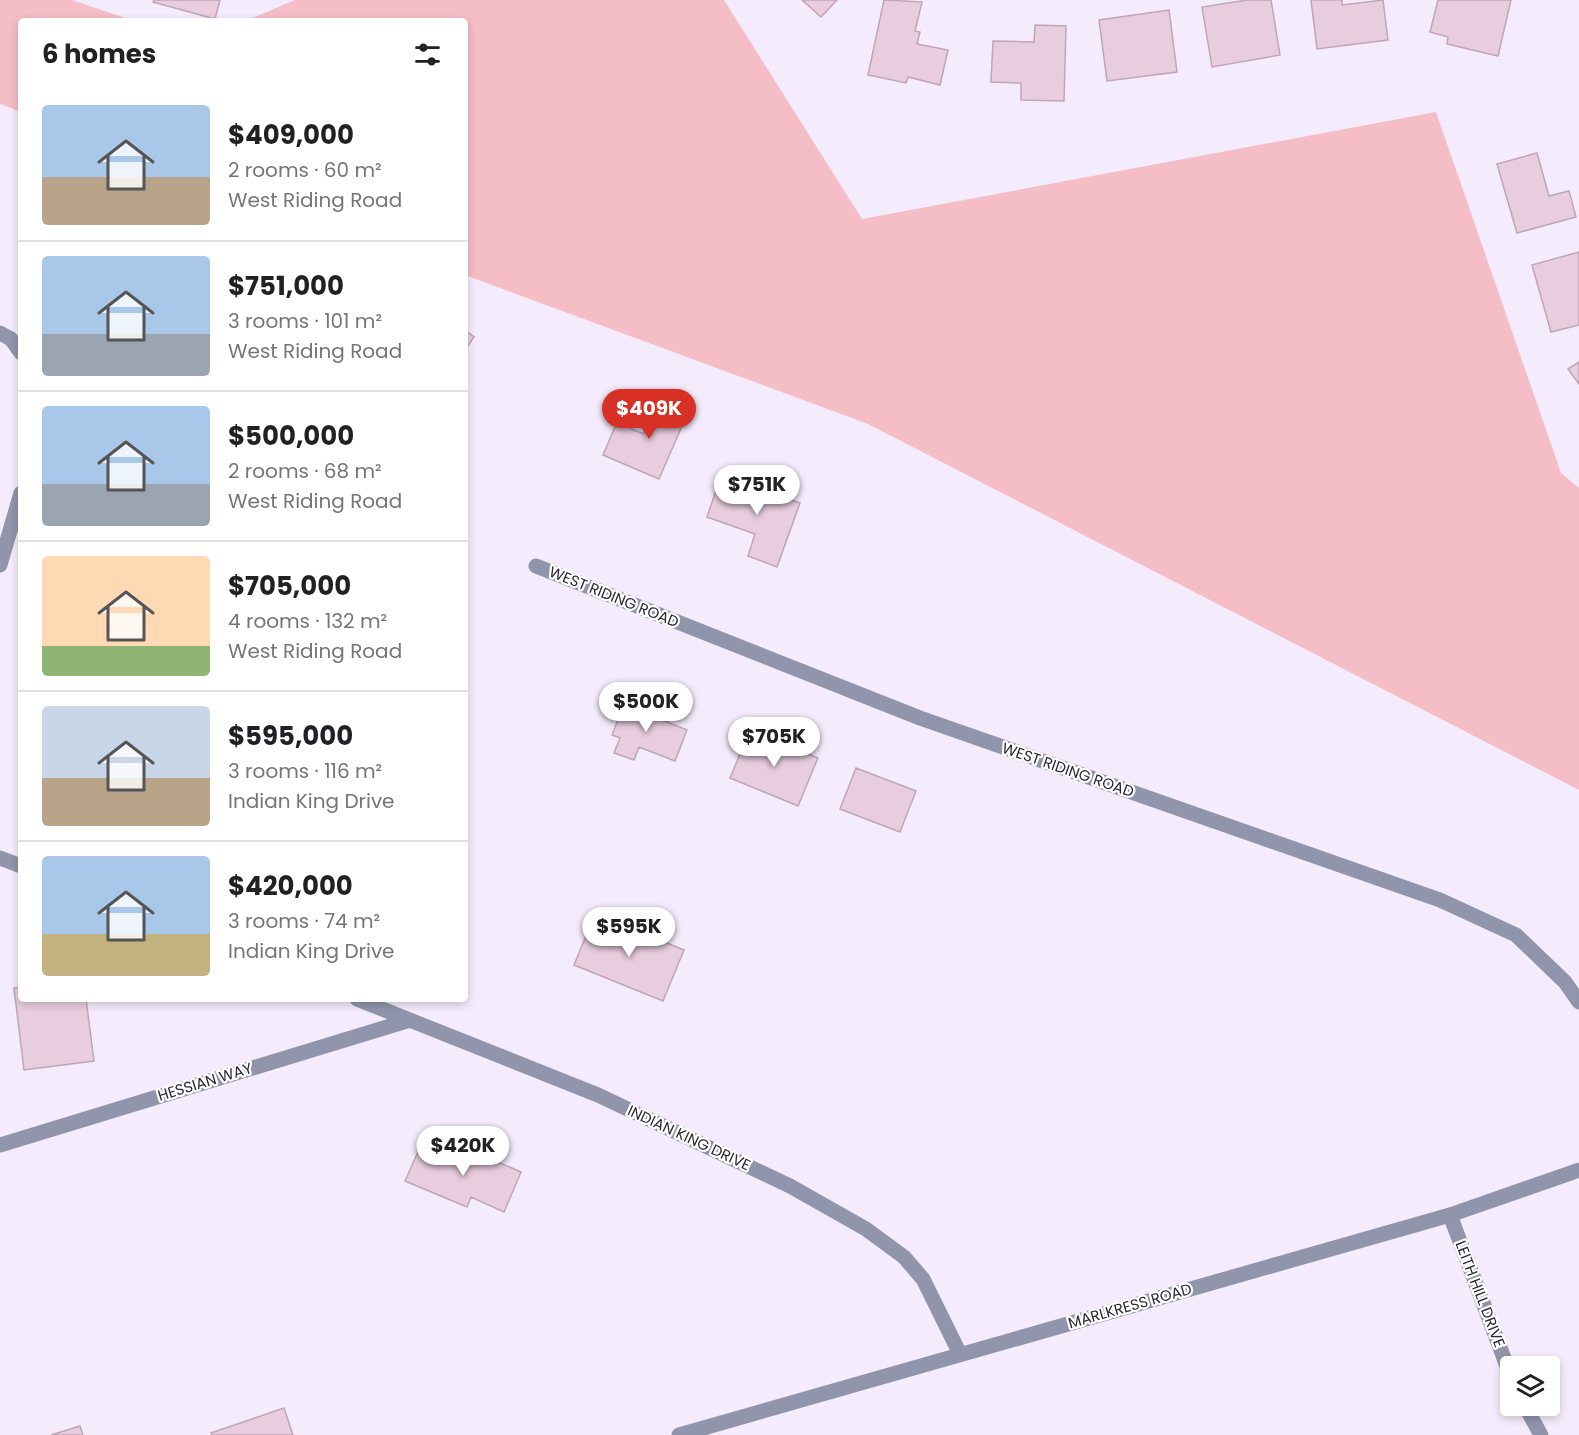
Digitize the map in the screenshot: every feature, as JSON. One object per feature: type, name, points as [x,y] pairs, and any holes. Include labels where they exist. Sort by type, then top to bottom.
[{"type":"street","points":[[0,333],[11,339],[18,349]]},
{"type":"street","points":[[0,565],[18,503]]},
{"type":"street","name":"WEST RIDING ROAD","points":[[536,566],[920,718],[1440,900],[1516,935],[1565,982],[1579,1002]]},
{"type":"street","points":[[0,858],[18,865]]},
{"type":"street","name":"INDIAN KING DRIVE","points":[[365,1002],[598,1095],[790,1186],[866,1229],[904,1257],[923,1279],[960,1354]]},
{"type":"street","name":"HESSIAN WAY","points":[[0,1145],[410,1020]]},
{"type":"street","name":"MARLKRESS ROAD","points":[[679,1435],[1450,1215],[1579,1170]]},
{"type":"street","name":"LEITH HILL DRIVE","points":[[1450,1215],[1503,1356]]},
{"type":"street","points":[[1531,1416],[1541,1435]]},
{"type":"shaded area","points":[[0,0],[72,0],[125,18],[18,18],[18,111],[0,104]]},
{"type":"shaded area","points":[[295,0],[724,0],[862,219],[1436,112],[1561,473],[1579,488],[1579,790],[868,424],[468,276],[468,18],[252,18]]},
{"type":"building","points":[[154,0],[220,0],[215,18],[153,2]]},
{"type":"building","points":[[802,0],[837,0],[821,17]]},
{"type":"building","points":[[884,0],[922,2],[915,31],[920,32],[917,44],[948,50],[940,85],[908,77],[906,83],[868,75]]},
{"type":"building","points":[[1247,0],[1271,0],[1280,55],[1212,67],[1202,7]]},
{"type":"building","points":[[1311,0],[1342,0],[1342,5],[1383,0],[1388,40],[1317,49]]},
{"type":"building","points":[[1438,0],[1511,0],[1498,56],[1447,44],[1448,37],[1430,32]]},
{"type":"building","points":[[1169,10],[1177,72],[1107,81],[1099,20]]},
{"type":"building","points":[[1035,25],[1066,26],[1064,101],[1021,100],[1021,83],[991,82],[993,41],[1034,42]]},
{"type":"building","points":[[1537,153],[1549,196],[1569,191],[1576,217],[1517,233],[1497,164]]},
{"type":"building","points":[[1579,252],[1579,325],[1551,332],[1532,265]]},
{"type":"building","points":[[468,332],[474,337],[468,346]]},
{"type":"building","points":[[1579,362],[1579,384],[1568,369]]},
{"type":"building","points":[[659,397],[689,410],[659,479],[603,455],[617,422],[643,434]]},
{"type":"building","points":[[768,473],[784,480],[779,496],[800,503],[777,567],[748,556],[755,534],[707,517],[720,479],[760,494]]},
{"type":"building","points":[[627,696],[642,702],[639,711],[687,730],[675,761],[639,747],[634,760],[614,753],[620,738],[612,735]]},
{"type":"building","points":[[750,730],[818,758],[798,806],[730,778]]},
{"type":"building","points":[[856,768],[916,791],[900,832],[840,809]]},
{"type":"building","points":[[595,914],[684,950],[663,1001],[574,965]]},
{"type":"building","points":[[18,987],[18,1002],[86,1002],[94,1061],[24,1070],[14,988]]},
{"type":"building","points":[[422,1143],[453,1156],[458,1145],[521,1172],[504,1212],[471,1197],[467,1207],[405,1181]]},
{"type":"building","points":[[284,1408],[293,1435],[212,1435],[211,1433]]},
{"type":"building","points":[[80,1426],[83,1435],[51,1435]]}]
